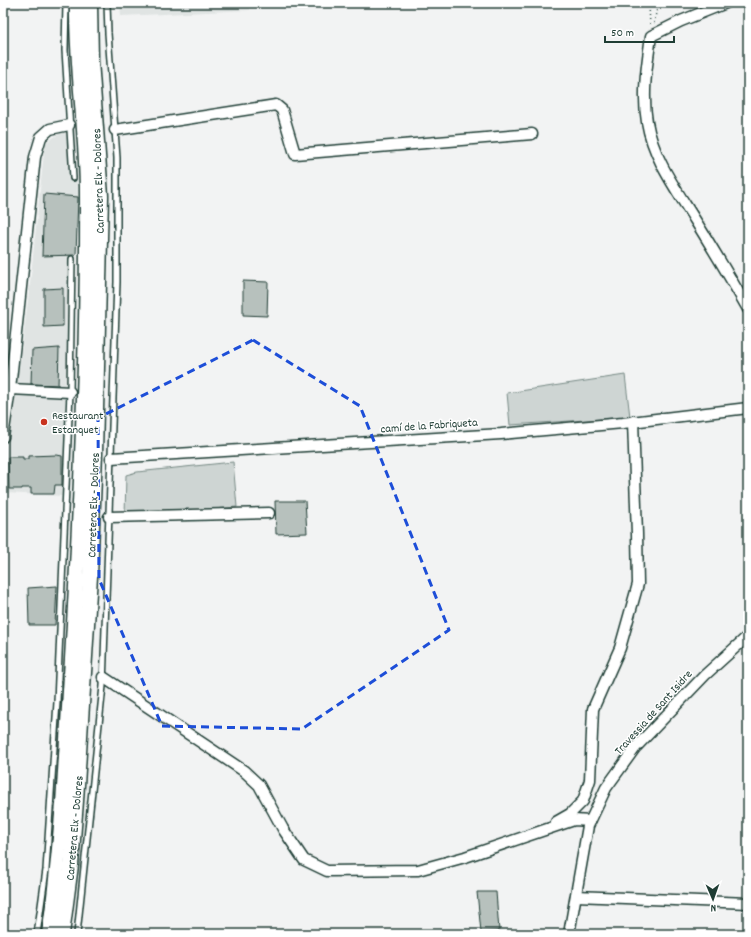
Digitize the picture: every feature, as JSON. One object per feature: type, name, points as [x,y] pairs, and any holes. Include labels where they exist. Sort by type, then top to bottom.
[{"type":"main road","name":"Carretera Elx - Dolores","points":[[49,934],[58,862],[68,732],[77,579],[84,381],[87,194],[78,61],[77,3]]},
{"type":"main road","name":"Carretera Elx - Dolores","points":[[62,934],[71,866],[77,794],[90,576],[95,453],[101,196],[91,61],[90,3]]},
{"type":"street","points":[[726,3],[681,21],[651,36],[645,80],[644,101],[647,123],[654,148],[665,171],[725,268],[748,309]]},
{"type":"street","points":[[115,130],[276,106],[282,110],[295,154],[532,134]]},
{"type":"street","points":[[3,437],[10,389],[36,157],[41,138],[50,129],[69,125]]},
{"type":"street","points":[[10,389],[70,392]]},
{"type":"street","name":"camí de la Fabriqueta","points":[[111,458],[501,434],[748,408]]},
{"type":"street","points":[[537,832],[570,814],[583,801],[590,780],[594,709],[620,648],[638,584],[633,421]]},
{"type":"street","points":[[109,517],[268,513]]},
{"type":"street","name":"Travessia de Sant Isidre","points":[[569,934],[588,826],[606,788],[635,748],[705,675],[748,636]]},
{"type":"street","points":[[103,677],[244,771],[260,785],[283,829],[304,860],[327,871],[418,870],[465,857],[574,820],[590,821]]},
{"type":"street","points":[[576,896],[748,903]]},
{"type":"lane","points":[[66,3],[65,50],[73,178]]},
{"type":"lane","points":[[77,934],[103,677],[117,282],[117,158],[107,3]]},
{"type":"lane","points":[[37,934],[46,870],[57,702],[70,392],[72,258]]},
{"type":"path","points":[[648,3],[651,36]]},
{"type":"path","points":[[651,36],[658,3]]},
{"type":"highlighted area","points":[[253,340],[360,406],[449,630],[302,729],[162,726],[99,579],[98,418]]},
{"type":"shaded area","points":[[120,3],[250,3],[250,10],[121,16]]},
{"type":"shaded area","points":[[75,129],[78,197],[76,255],[69,257],[63,496],[5,493],[5,454],[22,347],[45,143],[65,130]]},
{"type":"shaded area","points":[[625,375],[630,417],[510,425],[507,393]]},
{"type":"shaded area","points":[[233,462],[237,507],[125,516],[126,475],[137,472]]},
{"type":"building","points":[[44,194],[78,197],[76,255],[42,256]]},
{"type":"building","points":[[243,281],[268,282],[267,316],[243,315]]},
{"type":"building","points":[[63,288],[63,326],[44,327],[44,289]]},
{"type":"building","points":[[59,348],[58,385],[31,384],[32,350]]},
{"type":"building","points":[[28,456],[62,456],[62,485],[55,485],[54,494],[31,494],[31,488],[9,489],[8,457],[23,457],[23,459],[28,459]]},
{"type":"building","points":[[275,501],[305,501],[307,533],[276,534]]},
{"type":"building","points":[[57,586],[55,625],[29,625],[28,588]]},
{"type":"building","points":[[477,892],[496,892],[499,931],[481,932]]},
{"type":"place","name":"Restaurant Estanquet","points":[[44,422]]}]
